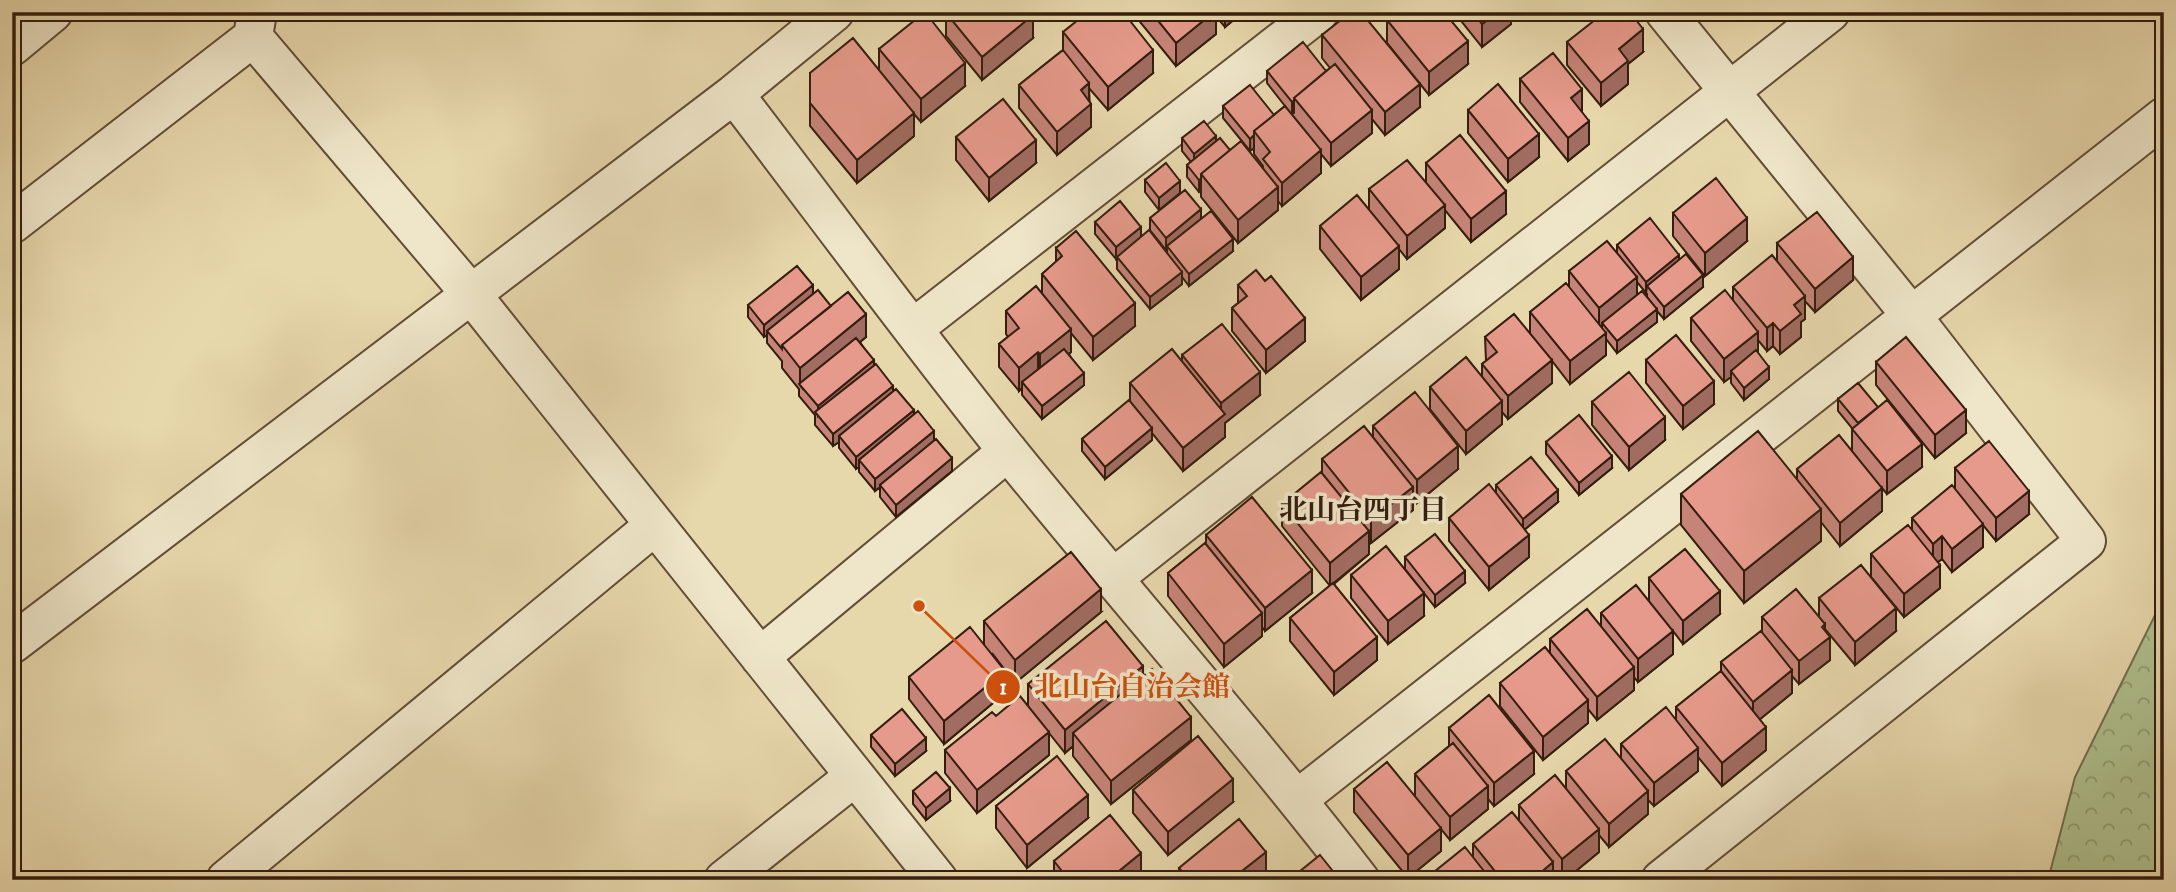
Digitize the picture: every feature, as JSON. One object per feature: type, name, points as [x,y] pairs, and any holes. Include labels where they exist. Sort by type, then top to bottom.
[{"type":"street","points":[[12,47],[53,12]]},
{"type":"street","points":[[12,644],[734,94],[834,12]]},
{"type":"street","points":[[914,328],[1319,12]]},
{"type":"street","points":[[1661,880],[2086,541],[1911,315],[1665,12]]},
{"type":"street","points":[[1112,579],[1830,12]]},
{"type":"street","points":[[12,224],[255,24],[938,880]]},
{"type":"street","points":[[734,94],[1008,451],[1298,799],[1360,880]]},
{"type":"street","points":[[1298,799],[2164,117]]},
{"type":"street","points":[[760,657],[1008,451]]},
{"type":"street","points":[[226,880],[654,526]]},
{"type":"street","points":[[724,880],[855,776]]},
{"type":"green space","points":[[2164,597],[2164,880],[2048,880],[2075,777]]},
{"type":"building","points":[[925,12],[965,63],[921,99],[879,49]]},
{"type":"building","points":[[1031,12],[1033,15],[982,57],[946,13]]},
{"type":"building","points":[[1088,12],[1123,12],[1153,50],[1108,87],[1063,32]]},
{"type":"building","points":[[1151,12],[1214,12],[1176,43]]},
{"type":"building","points":[[1351,12],[1361,12],[1420,84],[1385,112],[1322,35]]},
{"type":"building","points":[[1395,12],[1444,12],[1468,41],[1429,72],[1387,20]]},
{"type":"building","points":[[1473,12],[1498,12],[1482,24]]},
{"type":"building","points":[[1605,12],[1630,12],[1643,29],[1619,49],[1628,61],[1601,83],[1567,42]]},
{"type":"building","points":[[853,38],[914,113],[857,160],[810,103],[810,73]]},
{"type":"building","points":[[1303,42],[1326,71],[1292,102],[1267,71]]},
{"type":"building","points":[[1063,50],[1089,83],[1081,90],[1091,104],[1057,132],[1019,85]]},
{"type":"building","points":[[1553,53],[1582,89],[1571,98],[1589,121],[1568,138],[1520,79]]},
{"type":"building","points":[[1335,64],[1372,110],[1331,143],[1294,98]]},
{"type":"building","points":[[1498,84],[1539,134],[1508,159],[1468,110]]},
{"type":"building","points":[[1250,85],[1274,115],[1254,131],[1250,139],[1223,106]]},
{"type":"building","points":[[1003,99],[1036,140],[989,178],[956,137]]},
{"type":"building","points":[[1285,106],[1321,150],[1282,183],[1263,159],[1270,152],[1254,131]]},
{"type":"building","points":[[1204,121],[1216,136],[1194,154],[1182,138]]},
{"type":"building","points":[[1460,135],[1506,191],[1471,219],[1426,163]]},
{"type":"building","points":[[1220,138],[1230,150],[1201,174],[1199,180],[1187,165]]},
{"type":"building","points":[[1241,141],[1278,187],[1238,220],[1201,174]]},
{"type":"building","points":[[1407,160],[1445,205],[1407,236],[1369,189]]},
{"type":"building","points":[[1166,163],[1180,181],[1159,198],[1145,180]]},
{"type":"building","points":[[1716,178],[1747,218],[1705,253],[1673,213]]},
{"type":"building","points":[[1185,190],[1201,209],[1166,238],[1150,218]]},
{"type":"building","points":[[1357,195],[1399,246],[1361,277],[1320,226]]},
{"type":"building","points":[[1120,201],[1141,227],[1116,247],[1095,222]]},
{"type":"building","points":[[1211,211],[1233,239],[1189,274],[1167,246]]},
{"type":"building","points":[[1817,212],[1853,257],[1815,289],[1777,243]]},
{"type":"building","points":[[1650,218],[1679,255],[1646,282],[1617,245]]},
{"type":"building","points":[[1149,230],[1182,272],[1150,297],[1117,257]]},
{"type":"building","points":[[1076,231],[1135,303],[1093,337],[1042,274],[1062,256],[1056,248]]},
{"type":"building","points":[[1607,241],[1637,277],[1599,308],[1569,271]]},
{"type":"building","points":[[1686,254],[1703,275],[1664,307],[1647,286]]},
{"type":"building","points":[[1772,255],[1805,296],[1794,305],[1801,314],[1780,331],[1773,323],[1767,328],[1733,287]]},
{"type":"building","points":[[797,266],[813,285],[764,325],[748,305]]},
{"type":"building","points":[[1256,270],[1265,281],[1271,276],[1305,318],[1266,350],[1232,308],[1247,296],[1238,285]]},
{"type":"building","points":[[1566,283],[1606,333],[1570,361],[1530,312]]},
{"type":"building","points":[[1036,286],[1071,329],[1019,368],[999,344],[1019,328],[1006,311]]},
{"type":"building","points":[[818,290],[831,306],[782,345],[782,349],[767,331]]},
{"type":"building","points":[[1725,290],[1758,332],[1724,359],[1691,318]]},
{"type":"building","points":[[1642,291],[1657,309],[1617,341],[1602,323]]},
{"type":"building","points":[[848,292],[866,314],[800,368],[782,345]]},
{"type":"building","points":[[1514,314],[1552,360],[1508,396],[1482,364],[1497,352],[1485,337]]},
{"type":"building","points":[[1222,324],[1260,372],[1221,403],[1182,355]]},
{"type":"building","points":[[1676,335],[1714,381],[1683,406],[1646,360]]},
{"type":"building","points":[[1906,337],[1966,410],[1935,435],[1876,362]]},
{"type":"building","points":[[856,338],[874,360],[818,406],[799,384]]},
{"type":"building","points":[[1064,349],[1084,373],[1042,406],[1022,382]]},
{"type":"building","points":[[1172,349],[1225,414],[1183,448],[1130,383]]},
{"type":"building","points":[[1756,350],[1769,367],[1744,388],[1731,371]]},
{"type":"building","points":[[1466,357],[1502,401],[1466,431],[1430,387]]},
{"type":"building","points":[[876,364],[893,386],[833,434],[815,412]]},
{"type":"building","points":[[1629,372],[1665,417],[1629,447],[1592,402]]},
{"type":"building","points":[[1858,383],[1878,407],[1858,423],[1838,399]]},
{"type":"building","points":[[896,389],[914,410],[856,457],[839,436]]},
{"type":"building","points":[[1415,392],[1458,446],[1417,480],[1373,426]]},
{"type":"building","points":[[1129,400],[1152,428],[1105,467],[1082,439]]},
{"type":"building","points":[[1887,400],[1922,444],[1887,471],[1852,429]]},
{"type":"building","points":[[918,411],[934,431],[875,479],[859,460]]},
{"type":"building","points":[[1579,415],[1612,456],[1579,483],[1546,442]]},
{"type":"building","points":[[1364,426],[1413,487],[1371,520],[1322,459]]},
{"type":"building","points":[[1758,431],[1821,509],[1744,571],[1681,494]]},
{"type":"building","points":[[1839,435],[1882,488],[1840,523],[1797,469]]},
{"type":"building","points":[[936,439],[952,458],[896,505],[880,485]]},
{"type":"building","points":[[1989,441],[2029,491],[1996,518],[1955,468]]},
{"type":"building","points":[[1531,457],[1558,490],[1523,519],[1496,485]]},
{"type":"building","points":[[1321,472],[1369,531],[1330,563],[1282,504]]},
{"type":"building","points":[[1489,484],[1529,535],[1489,567],[1449,518]]},
{"type":"building","points":[[1952,485],[1983,524],[1952,549],[1942,536],[1933,544],[1912,518]]},
{"type":"building","points":[[1252,497],[1312,570],[1265,608],[1206,535]]},
{"type":"building","points":[[1908,525],[1940,565],[1904,594],[1871,554]]},
{"type":"building","points":[[1435,534],[1465,571],[1435,595],[1405,557]]},
{"type":"building","points":[[1205,543],[1262,613],[1224,644],[1168,573]]},
{"type":"building","points":[[1386,546],[1424,593],[1388,621],[1351,575]]},
{"type":"building","points":[[1685,549],[1720,591],[1683,621],[1649,578]]},
{"type":"building","points":[[1071,552],[1101,589],[1015,660],[984,621]]},
{"type":"building","points":[[1861,565],[1896,608],[1855,642],[1819,598]]},
{"type":"building","points":[[1333,583],[1377,637],[1334,672],[1290,618]]},
{"type":"building","points":[[1636,585],[1673,631],[1638,659],[1601,613]]},
{"type":"building","points":[[1796,589],[1825,624],[1822,627],[1830,637],[1799,661],[1762,617]]},
{"type":"building","points":[[1587,609],[1634,667],[1597,697],[1550,639]]},
{"type":"building","points":[[1106,621],[1143,666],[1065,730],[1028,684]]},
{"type":"building","points":[[970,627],[1005,671],[944,721],[909,677]]},
{"type":"building","points":[[1761,631],[1792,670],[1753,702],[1721,662]]},
{"type":"building","points":[[1545,647],[1588,700],[1543,737],[1500,683]]},
{"type":"building","points":[[1152,669],[1191,717],[1111,781],[1073,733]]},
{"type":"building","points":[[1721,671],[1766,727],[1722,763],[1676,707]]},
{"type":"building","points":[[1489,695],[1534,751],[1494,783],[1449,728]]},
{"type":"building","points":[[1020,696],[1049,732],[977,790],[945,750],[992,712],[996,716]]},
{"type":"building","points":[[1666,707],[1698,748],[1654,783],[1621,744]]},
{"type":"building","points":[[902,709],[926,738],[895,764],[871,735]]},
{"type":"building","points":[[1198,736],[1233,779],[1168,832],[1133,790]]},
{"type":"building","points":[[1605,739],[1648,791],[1609,824],[1566,771]]},
{"type":"building","points":[[1453,743],[1488,786],[1450,817],[1415,774]]},
{"type":"building","points":[[1057,756],[1088,795],[1027,845],[996,806]]},
{"type":"building","points":[[1387,762],[1441,828],[1408,855],[1354,789]]},
{"type":"building","points":[[936,772],[950,788],[926,808],[913,791]]},
{"type":"building","points":[[1555,775],[1599,829],[1562,859],[1519,805]]},
{"type":"building","points":[[1512,812],[1553,862],[1532,880],[1502,880],[1473,844]]},
{"type":"building","points":[[1110,815],[1141,853],[1108,880],[1069,880],[1054,861]]},
{"type":"building","points":[[1239,819],[1266,852],[1242,871],[1249,879],[1189,880],[1179,868]]},
{"type":"building","points":[[1465,847],[1491,880],[1432,880],[1429,876]]},
{"type":"building","points":[[1320,855],[1340,880],[1289,880]]},
{"type":"building","points":[[1159,872],[1166,880],[1150,880]]},
{"type":"place","name":"北山台自治会館","points":[[919,606]]},
{"type":"district","name":"北山台四丁目","points":[[1363,509]]}]
